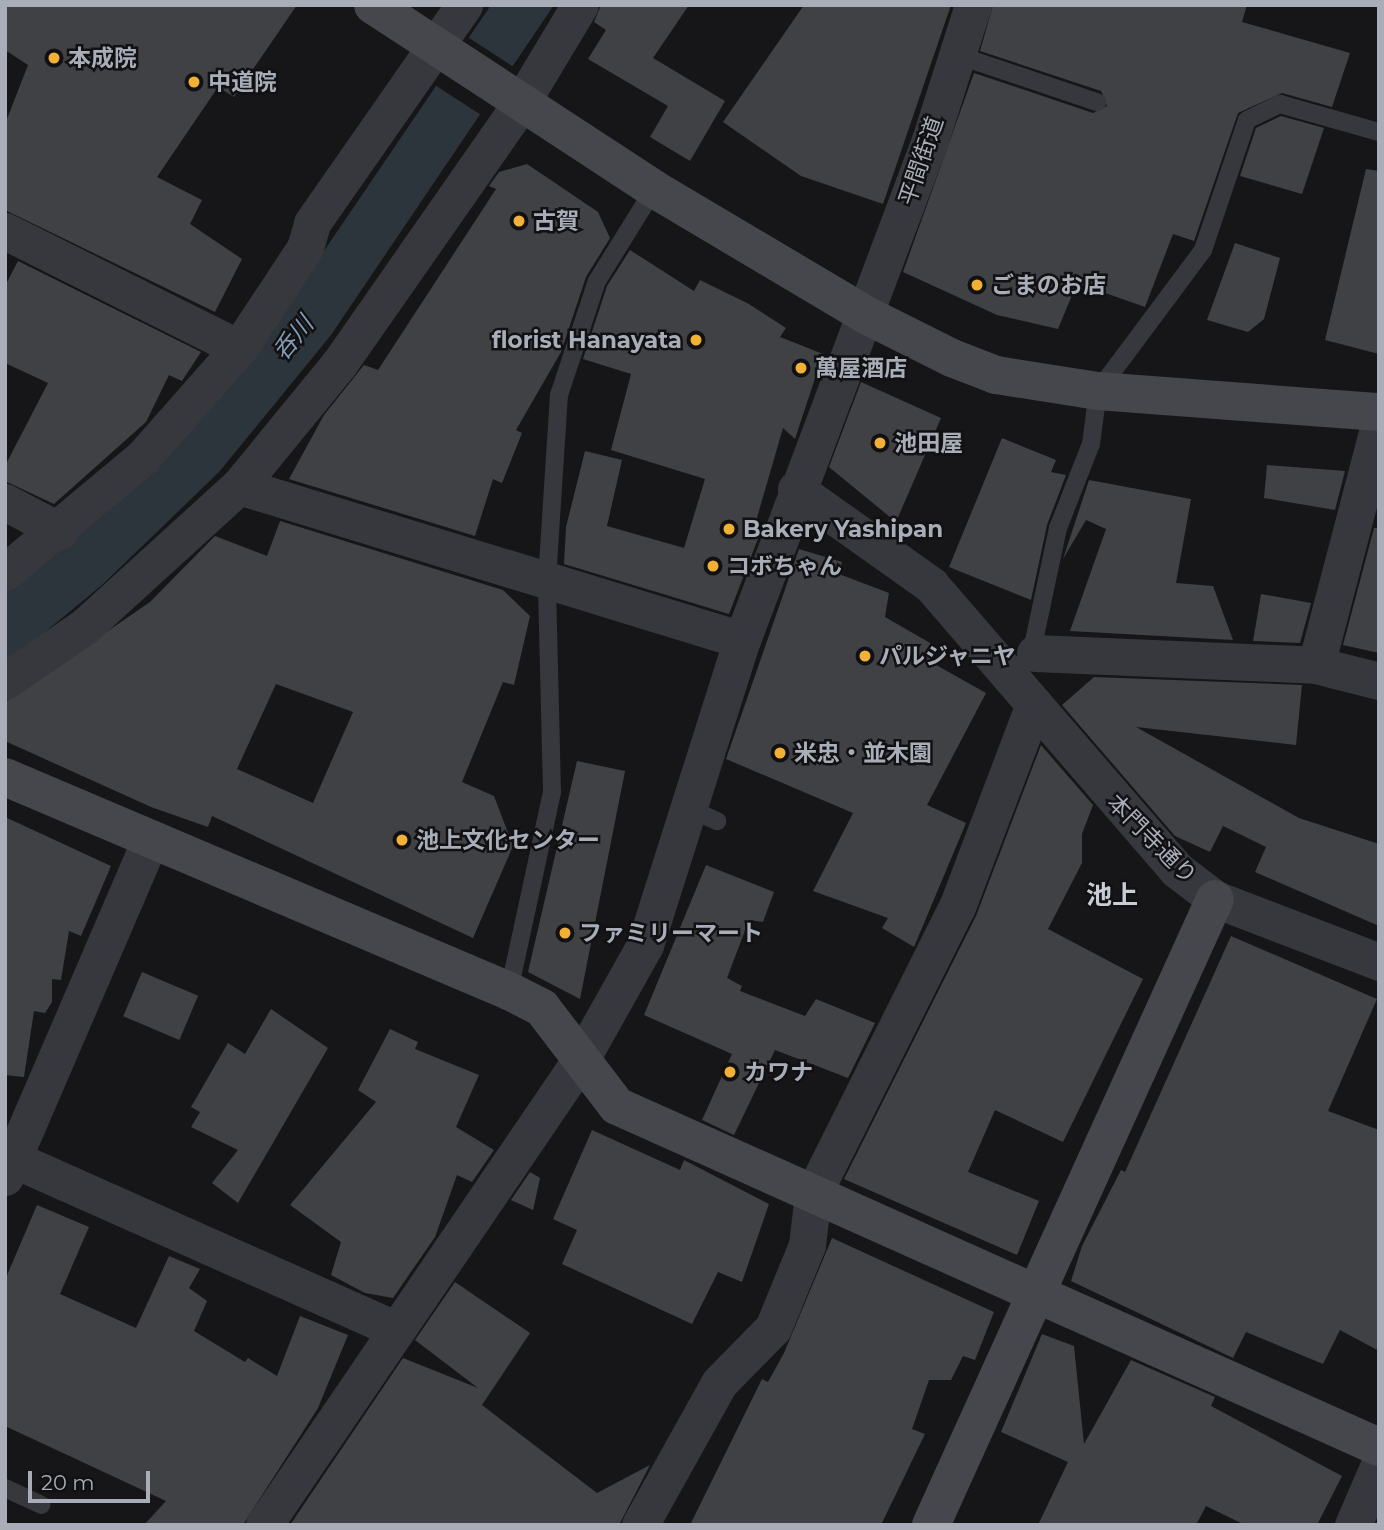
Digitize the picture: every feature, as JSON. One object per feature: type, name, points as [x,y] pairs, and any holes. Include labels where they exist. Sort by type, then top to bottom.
[{"type":"street","points":[[373,5],[444,50],[514,100],[654,189],[866,315],[996,375],[1098,391],[1379,412]]},
{"type":"street","points":[[5,572],[60,531],[142,458],[239,348],[305,248],[312,223],[444,50],[464,5]]},
{"type":"street","points":[[5,681],[85,626],[239,486],[338,364],[580,5]]},
{"type":"street","name":"平間街道","points":[[264,1525],[300,1481],[394,1329],[582,1059],[645,945],[704,815],[742,640],[796,489],[866,315],[973,5]]},
{"type":"street","points":[[7,237],[239,348]]},
{"type":"street","points":[[1316,664],[1379,425]]},
{"type":"street","points":[[239,486],[742,640]]},
{"type":"street","name":"本門寺通り","points":[[796,489],[903,559],[1019,661],[1034,704],[1125,816],[1215,899],[1379,962]]},
{"type":"street","points":[[5,502],[60,531]]},
{"type":"street","points":[[1019,661],[1316,664],[1379,681]]},
{"type":"street","points":[[640,1525],[719,1383],[773,1328],[807,1245],[813,1194],[957,907],[1034,704]]},
{"type":"street","points":[[5,777],[509,991],[542,1008],[617,1106],[1379,1447]]},
{"type":"street","points":[[150,840],[12,1146],[394,1329]]},
{"type":"street","points":[[931,1525],[1215,899]]},
{"type":"street","points":[[1353,1525],[1379,1465]]},
{"type":"lane","points":[[957,55],[1097,102]]},
{"type":"lane","points":[[1019,661],[1058,528],[1091,444],[1098,391],[1203,250],[1247,121],[1280,104],[1379,132]]},
{"type":"lane","points":[[509,991],[552,792],[547,580],[559,395],[570,347],[597,281],[654,189]]},
{"type":"lane","points":[[5,1488],[41,1506]]},
{"type":"water","name":"呑川","points":[[491,5],[554,5],[331,335],[219,472],[102,585],[5,665],[5,593],[67,545],[292,298]]},
{"type":"pier","points":[[466,36],[515,68],[484,117],[434,85]]},
{"type":"building","points":[[5,5],[297,5],[234,97],[218,87],[157,177],[202,200],[190,224],[242,259],[215,312],[5,210],[5,124],[28,65],[5,50]]},
{"type":"building","points":[[601,5],[689,5],[653,58],[725,101],[690,161],[650,137],[668,106],[588,59],[606,30],[594,22]]},
{"type":"building","points":[[804,5],[951,5],[883,204],[801,176],[723,122]]},
{"type":"building","points":[[993,5],[1247,5],[1242,22],[1350,53],[1332,107],[1282,93],[1238,113],[1194,241],[1173,234],[1145,307],[1077,283],[1058,329],[997,315],[903,272],[974,73],[1093,113],[1107,106],[1101,91],[980,51]]},
{"type":"building","points":[[1281,116],[1324,128],[1302,194],[1240,176],[1256,128]]},
{"type":"building","points":[[527,164],[598,212],[610,238],[586,277],[561,352],[516,430],[522,433],[502,483],[493,479],[475,536],[289,479],[324,415],[364,365],[378,370],[496,189],[489,186],[499,172]]},
{"type":"building","points":[[1366,169],[1379,171],[1379,354],[1325,340]]},
{"type":"building","points":[[1235,243],[1280,258],[1264,319],[1248,332],[1207,320]]},
{"type":"building","points":[[630,250],[694,291],[700,280],[749,304],[786,328],[780,337],[823,354],[795,439],[783,428],[752,535],[759,536],[729,614],[564,564],[566,527],[585,451],[622,460],[607,526],[684,548],[705,479],[611,450],[631,374],[583,359],[607,286]]},
{"type":"building","points":[[18,261],[201,352],[182,381],[169,375],[146,422],[54,504],[5,481],[5,466],[48,383],[5,363],[5,286]]},
{"type":"building","points":[[861,382],[941,418],[896,522],[829,467]]},
{"type":"building","points":[[1002,438],[1056,460],[1051,472],[1066,475],[1047,525],[1031,600],[949,567]]},
{"type":"building","points":[[1267,465],[1345,471],[1335,510],[1264,498]]},
{"type":"building","points":[[1089,480],[1191,499],[1176,583],[1213,586],[1233,640],[1070,631],[1106,529],[1086,520],[1063,559]]},
{"type":"building","points":[[280,521],[503,590],[530,616],[514,685],[503,682],[462,782],[494,796],[513,846],[473,938],[212,816],[208,827],[151,807],[5,741],[5,702],[150,602],[215,536],[267,556]],"holes":[[[276,684],[353,712],[313,803],[237,769]]]},
{"type":"building","points":[[1374,528],[1379,528],[1379,653],[1343,645]]},
{"type":"building","points":[[799,549],[842,562],[839,574],[889,593],[885,617],[937,647],[929,661],[986,693],[927,805],[966,823],[914,947],[882,928],[888,918],[813,891],[853,813],[726,759]]},
{"type":"building","points":[[1261,594],[1311,603],[1300,643],[1253,641]]},
{"type":"building","points":[[1094,677],[1302,685],[1296,745],[1136,727],[1299,818],[1379,844],[1379,926],[1255,872],[1266,847],[1223,826],[1210,852],[1175,836],[1062,705]]},
{"type":"building","points":[[1041,745],[1093,805],[1082,834],[1082,863],[1048,929],[1143,979],[1063,1142],[995,1110],[968,1172],[1039,1201],[1017,1255],[844,1179],[976,916]]},
{"type":"building","points":[[577,761],[625,771],[580,999],[528,972]]},
{"type":"building","points":[[5,817],[111,866],[81,936],[69,931],[61,980],[52,979],[52,1002],[45,1013],[34,1011],[24,1077],[5,1075]]},
{"type":"building","points":[[706,865],[774,892],[763,922],[749,920],[727,978],[742,986],[740,991],[805,1016],[816,999],[875,1023],[848,1078],[775,1050],[734,1135],[702,1120],[732,1054],[644,1015]]},
{"type":"building","points":[[1231,936],[1377,999],[1328,1111],[1379,1130],[1379,1351],[1340,1330],[1323,1364],[1246,1332],[1233,1358],[1071,1281],[1082,1246],[1121,1170],[1125,1172]]},
{"type":"building","points":[[142,972],[198,996],[179,1040],[123,1016]]},
{"type":"building","points":[[271,1009],[328,1048],[238,1203],[212,1183],[238,1150],[191,1127],[200,1112],[191,1107],[228,1043],[245,1054]]},
{"type":"building","points":[[390,1029],[418,1042],[415,1049],[479,1075],[456,1127],[494,1150],[472,1182],[457,1175],[435,1237],[393,1298],[365,1293],[331,1275],[341,1242],[290,1205],[376,1102],[358,1090]]},
{"type":"building","points":[[592,1130],[680,1170],[684,1160],[769,1204],[742,1282],[718,1272],[692,1324],[562,1264],[577,1230],[553,1219]]},
{"type":"building","points":[[530,1172],[540,1178],[533,1210],[511,1200]]},
{"type":"building","points":[[37,1205],[89,1227],[60,1294],[136,1328],[169,1256],[200,1269],[189,1288],[207,1301],[194,1331],[245,1362],[248,1358],[277,1376],[300,1316],[348,1335],[318,1408],[243,1525],[144,1525],[166,1501],[5,1426],[5,1280]]},
{"type":"building","points":[[832,1238],[994,1312],[975,1360],[963,1356],[951,1380],[929,1380],[912,1429],[925,1434],[881,1525],[690,1525],[762,1379],[768,1382],[784,1353]]},
{"type":"building","points":[[455,1282],[530,1333],[482,1405],[597,1493],[650,1465],[619,1525],[290,1525],[403,1358],[478,1388],[415,1340]]},
{"type":"building","points":[[1042,1334],[1074,1346],[1084,1444],[1131,1360],[1215,1397],[1211,1406],[1342,1476],[1317,1525],[1245,1525],[1206,1506],[1196,1525],[1038,1525],[1068,1462],[1001,1432]]},
{"type":"place","name":"本成院","points":[[54,58]]},
{"type":"place","name":"中道院","points":[[194,82]]},
{"type":"place","name":"古賀","points":[[519,221]]},
{"type":"place","name":"ごまのお店","points":[[977,285]]},
{"type":"place","name":"florist Hanayata","points":[[696,340]]},
{"type":"place","name":"萬屋酒店","points":[[801,368]]},
{"type":"place","name":"池田屋","points":[[880,443]]},
{"type":"place","name":"Bakery Yashipan","points":[[729,529]]},
{"type":"place","name":"コボちゃん","points":[[713,566]]},
{"type":"place","name":"パルジャニヤ","points":[[865,656]]},
{"type":"place","name":"米忠・並木園","points":[[780,753]]},
{"type":"place","name":"池上文化センター","points":[[402,840]]},
{"type":"place","name":"ファミリーマート","points":[[565,933]]},
{"type":"place","name":"カワナ","points":[[730,1072]]},
{"type":"district","name":"池上","points":[[1112,896]]}]
